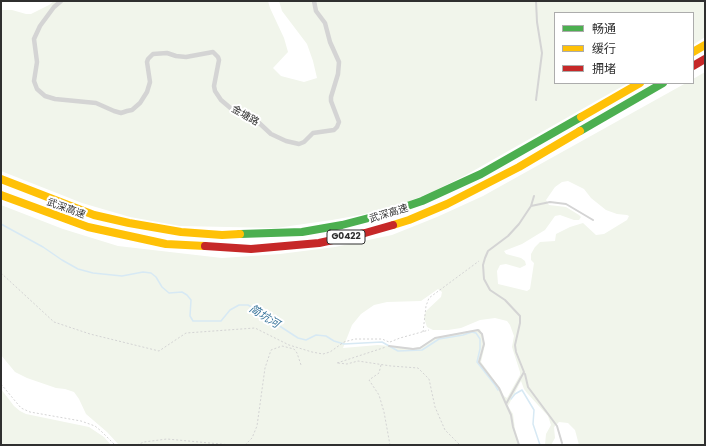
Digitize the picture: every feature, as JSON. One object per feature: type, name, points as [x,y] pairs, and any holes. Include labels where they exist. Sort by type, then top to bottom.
[{"type":"highway","points":[[694,51],[705,45]]},
{"type":"highway","points":[[694,65],[705,59]]},
{"type":"highway","name":"武深高速","points":[[1,179],[94,215],[129,224],[181,232],[222,236],[302,232],[342,225],[384,214],[422,201],[481,174],[638,84]]},
{"type":"highway","name":"武深高速","points":[[1,195],[88,227],[166,244],[251,249],[320,243],[365,233],[409,220],[447,204],[519,167],[661,84]]},
{"type":"street","name":"金塘路","points":[[61,1],[46,17],[36,31],[34,39],[37,62],[34,81],[37,88],[44,96],[55,99],[96,103],[114,111],[121,112],[132,110],[140,103],[147,92],[150,82],[147,62],[153,54],[167,53],[176,56],[186,56],[213,52],[219,60],[214,86],[215,91],[221,100],[234,111],[257,121],[271,134],[286,142],[299,144],[304,142],[313,133],[334,130],[339,122],[331,101],[331,97],[338,74],[339,62],[330,42],[325,23],[316,11],[314,1]]},
{"type":"lane","points":[[536,1],[536,22],[542,53],[536,100]]},
{"type":"lane","points":[[534,196],[531,206],[508,236],[488,251],[485,258],[484,279],[490,290],[505,300],[520,316],[515,345],[516,352],[528,387],[557,426],[562,443]]},
{"type":"lane","points":[[531,206],[550,202],[566,204],[594,220]]},
{"type":"lane","points":[[389,346],[413,349],[420,348],[434,338],[478,330],[482,334],[484,344],[479,362],[499,388],[511,415],[519,445]]},
{"type":"lane","points":[[506,404],[524,372]]},
{"type":"path","points":[[423,332],[426,306],[429,298],[485,258]]},
{"type":"path","points":[[1,272],[54,322],[90,334],[159,351],[186,333],[255,328],[294,349],[301,364]]},
{"type":"path","points":[[245,445],[252,438],[258,426],[265,368],[271,350],[282,346],[288,346],[323,354],[330,352],[344,342],[355,339],[374,338],[390,342],[429,330]]},
{"type":"path","points":[[383,348],[337,363],[347,364],[358,361],[418,368],[429,379],[435,407],[445,430],[460,445]]},
{"type":"path","points":[[382,365],[379,372],[369,380],[379,395],[384,412],[390,445]]},
{"type":"path","points":[[1,384],[21,408],[30,412],[82,421],[95,426],[115,445]]},
{"type":"path","points":[[137,445],[144,442],[167,439],[231,445]]},
{"type":"shaded area","points":[[54,1],[268,1],[284,38],[288,52],[273,68],[281,76],[304,82],[317,78],[313,61],[307,44],[282,11],[279,1],[705,1],[705,37],[694,44],[694,12],[554,12],[554,84],[626,84],[466,175],[405,203],[365,214],[276,228],[180,226],[130,217],[82,203],[1,171],[1,10],[12,10],[31,14]]},
{"type":"shaded area","points":[[705,72],[705,445],[579,445],[575,430],[568,423],[559,422],[554,427],[555,438],[551,445],[545,445],[546,434],[551,425],[548,416],[527,393],[521,381],[508,406],[513,414],[515,429],[520,445],[119,445],[107,432],[86,414],[74,392],[56,388],[27,378],[15,372],[1,355],[1,205],[63,229],[118,246],[222,258],[280,254],[335,247],[392,235],[483,196],[684,84],[694,84],[694,78]],"holes":[[[568,181],[584,189],[591,198],[606,210],[629,216],[627,220],[604,234],[596,235],[583,223],[570,227],[556,234],[555,241],[540,242],[531,254],[531,260],[534,263],[530,289],[527,291],[498,284],[497,271],[500,265],[506,264],[520,268],[526,265],[525,261],[521,258],[506,254],[504,251],[522,244],[545,230],[555,216],[560,215],[574,220],[579,220],[581,217],[566,207],[549,205],[546,200],[555,187],[562,182]],[[438,289],[442,292],[441,297],[426,311],[424,318],[427,327],[433,330],[461,328],[480,320],[495,318],[507,321],[510,325],[514,336],[512,347],[520,375],[507,398],[504,396],[481,362],[485,345],[480,329],[434,338],[420,347],[413,348],[378,345],[343,348],[352,325],[361,314],[374,305],[387,302],[421,301]]]},
{"type":"shaded area","points":[[1,389],[14,406],[20,411],[26,414],[89,427],[104,437],[111,445],[1,445]]},
{"type":"waterway","name":"简坑河","points":[[1,224],[43,247],[78,269],[93,273],[122,276],[143,272],[151,273],[169,293],[182,292],[187,295],[191,300],[190,316],[193,321],[221,321],[230,310],[239,305],[248,305],[270,322],[278,325],[298,338],[306,340],[316,335],[326,336],[334,341],[344,344],[382,342],[398,351],[422,350],[439,339],[472,332],[476,333],[480,339],[480,349],[477,362],[498,390]]},
{"type":"waterway","name":"简坑河","points":[[511,399],[515,394],[522,390],[534,410],[533,424],[540,445]]},
{"type":"traffic: fast","points":[[580,131],[661,84]]},
{"type":"traffic: fast","points":[[240,234],[302,232],[342,225],[384,214],[422,201],[481,174],[581,117]]},
{"type":"traffic: slow","points":[[694,51],[705,45]]},
{"type":"traffic: slow","points":[[581,117],[638,84]]},
{"type":"traffic: slow","points":[[393,225],[447,204],[519,167],[580,131]]},
{"type":"traffic: slow","points":[[1,179],[94,215],[181,232],[222,235],[240,234]]},
{"type":"traffic: slow","points":[[1,195],[88,227],[166,244],[205,246]]},
{"type":"traffic: jam","points":[[694,65],[705,59]]},
{"type":"traffic: jam","points":[[205,246],[251,249],[319,243],[393,225]]}]
